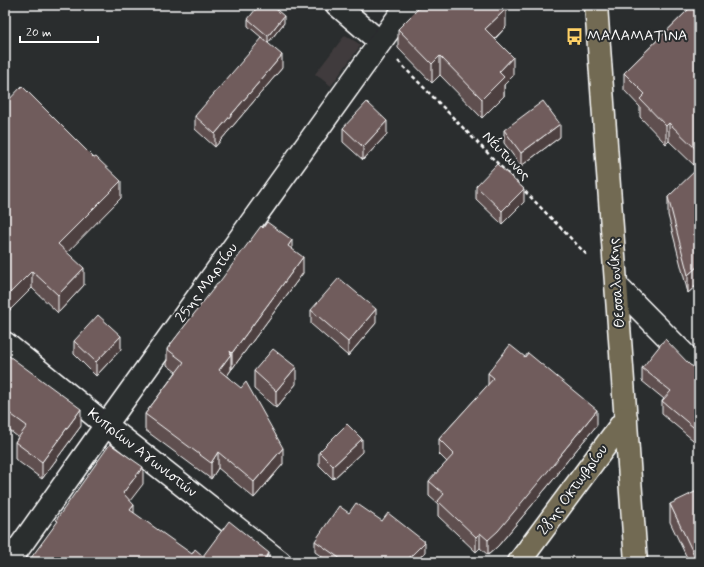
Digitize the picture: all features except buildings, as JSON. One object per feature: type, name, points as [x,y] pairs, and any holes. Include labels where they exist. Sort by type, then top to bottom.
[{"type":"main road","name":"Θεσσαλονίκης","points":[[596,5],[636,562]]},
{"type":"main road","name":"28ης Οκτωβρίου","points":[[520,562],[626,418]]},
{"type":"street","points":[[337,5],[380,42]]},
{"type":"street","name":"25ης Μαρτίου","points":[[9,562],[106,424],[407,5]]},
{"type":"street","points":[[617,286],[699,369]]},
{"type":"street","name":"Κυπρίων Αγωνιστών","points":[[5,343],[280,562]]},
{"type":"path","name":"Νέυτωνος","points":[[380,42],[590,257]]},
{"type":"shaded area","points":[[345,35],[361,45],[331,86],[315,74]]},
{"type":"place","name":"ΜΑΛΑΜΑΤΙΝΑ","points":[[574,36]]}]
